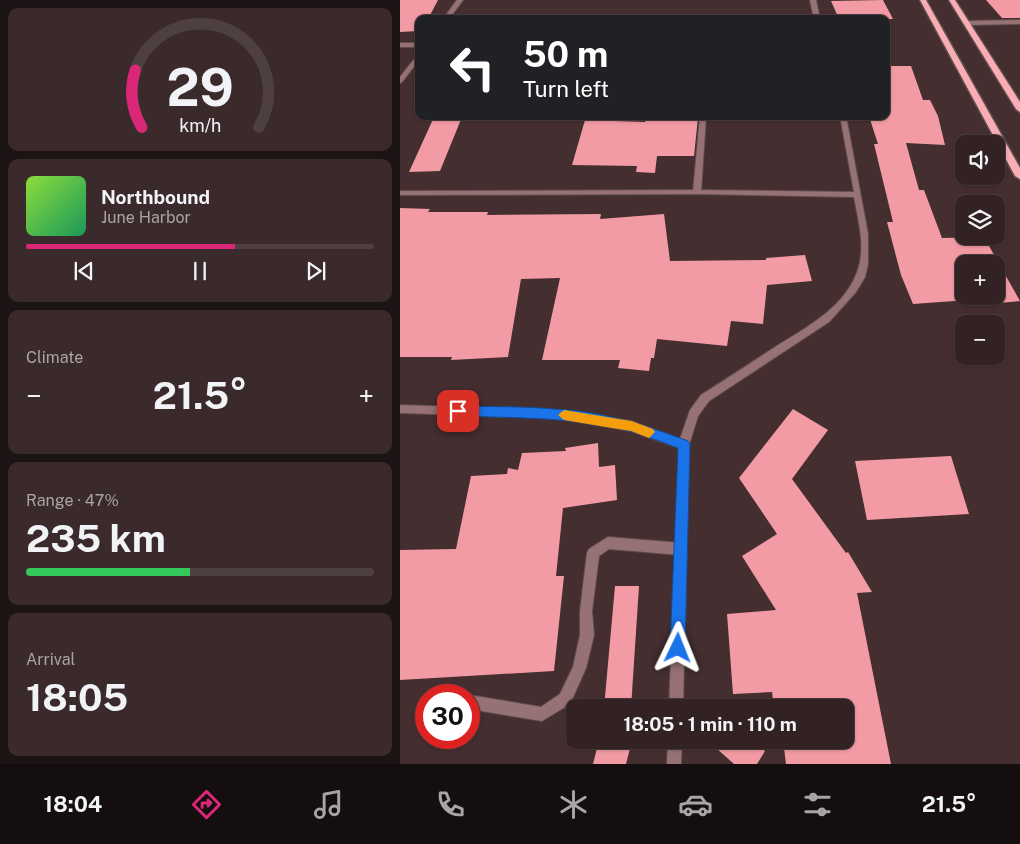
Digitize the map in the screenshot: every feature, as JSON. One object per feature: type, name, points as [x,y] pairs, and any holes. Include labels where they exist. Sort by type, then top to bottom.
[{"type":"main road","points":[[923,0],[1020,176]]},
{"type":"main road","points":[[952,0],[1020,109]]},
{"type":"street","points":[[449,15],[460,0]]},
{"type":"street","points":[[813,0],[816,15]]},
{"type":"street","points":[[967,23],[1020,22]]},
{"type":"street","points":[[400,45],[415,45]]},
{"type":"street","points":[[400,81],[415,60]]},
{"type":"street","points":[[697,192],[703,120]]},
{"type":"street","points":[[676,699],[684,444],[690,419],[696,407],[705,398],[826,320],[844,304],[857,288],[866,259],[866,231],[857,195],[851,148],[844,120]]},
{"type":"street","points":[[400,193],[697,192],[857,195]]},
{"type":"street","points":[[400,409],[556,414],[631,426],[684,444]]},
{"type":"street","points":[[480,704],[542,714],[565,699],[579,668],[586,635],[586,611],[593,553],[608,543],[681,549]]},
{"type":"street","points":[[674,764],[675,749]]},
{"type":"building","points":[[400,0],[438,0],[430,15],[415,15],[415,31],[400,32]]},
{"type":"building","points":[[883,0],[893,19],[890,19],[890,15],[837,15],[831,1]]},
{"type":"building","points":[[986,0],[1020,0],[1020,18],[1002,18]]},
{"type":"building","points":[[890,66],[911,66],[923,100],[930,100],[938,116],[945,145],[906,143],[919,190],[924,190],[942,238],[955,238],[955,245],[988,245],[994,255],[955,255],[955,301],[913,304],[901,275],[887,222],[893,222],[874,144],[878,144],[870,120],[890,120]]},
{"type":"building","points":[[433,120],[461,120],[440,171],[409,172]]},
{"type":"building","points":[[585,120],[645,122],[645,120],[698,120],[694,156],[657,156],[655,173],[636,172],[637,166],[572,165]]},
{"type":"building","points":[[400,208],[430,209],[428,212],[488,212],[487,215],[601,214],[600,219],[664,214],[670,261],[766,260],[766,258],[805,255],[812,281],[767,285],[763,324],[731,321],[727,346],[657,339],[654,358],[651,358],[649,371],[618,368],[620,360],[542,360],[560,278],[521,279],[508,357],[451,360],[452,357],[400,357]]},
{"type":"building","points":[[1005,274],[1020,301],[1005,302]]},
{"type":"building","points":[[793,409],[828,430],[792,479],[846,553],[848,552],[872,592],[857,593],[891,764],[786,764],[784,749],[854,749],[854,699],[773,699],[772,692],[733,694],[727,614],[776,610],[742,556],[777,534],[739,478]]},
{"type":"building","points":[[598,443],[599,467],[615,465],[617,500],[563,508],[556,576],[564,576],[554,671],[400,680],[400,550],[456,549],[471,476],[507,474],[508,468],[518,470],[522,453],[566,451],[565,448]]},
{"type":"building","points":[[951,456],[969,514],[867,520],[855,461]]},
{"type":"building","points":[[615,586],[639,586],[632,699],[605,699]]},
{"type":"building","points":[[597,749],[630,749],[626,764],[593,764]]},
{"type":"building","points":[[717,749],[763,749],[765,751],[757,764],[734,764]]},
{"type":"slow traffic","points":[[564,415],[631,426],[649,432]]},
{"type":"route","points":[[458,411],[556,414],[589,418],[631,426],[684,444],[678,648]]}]
